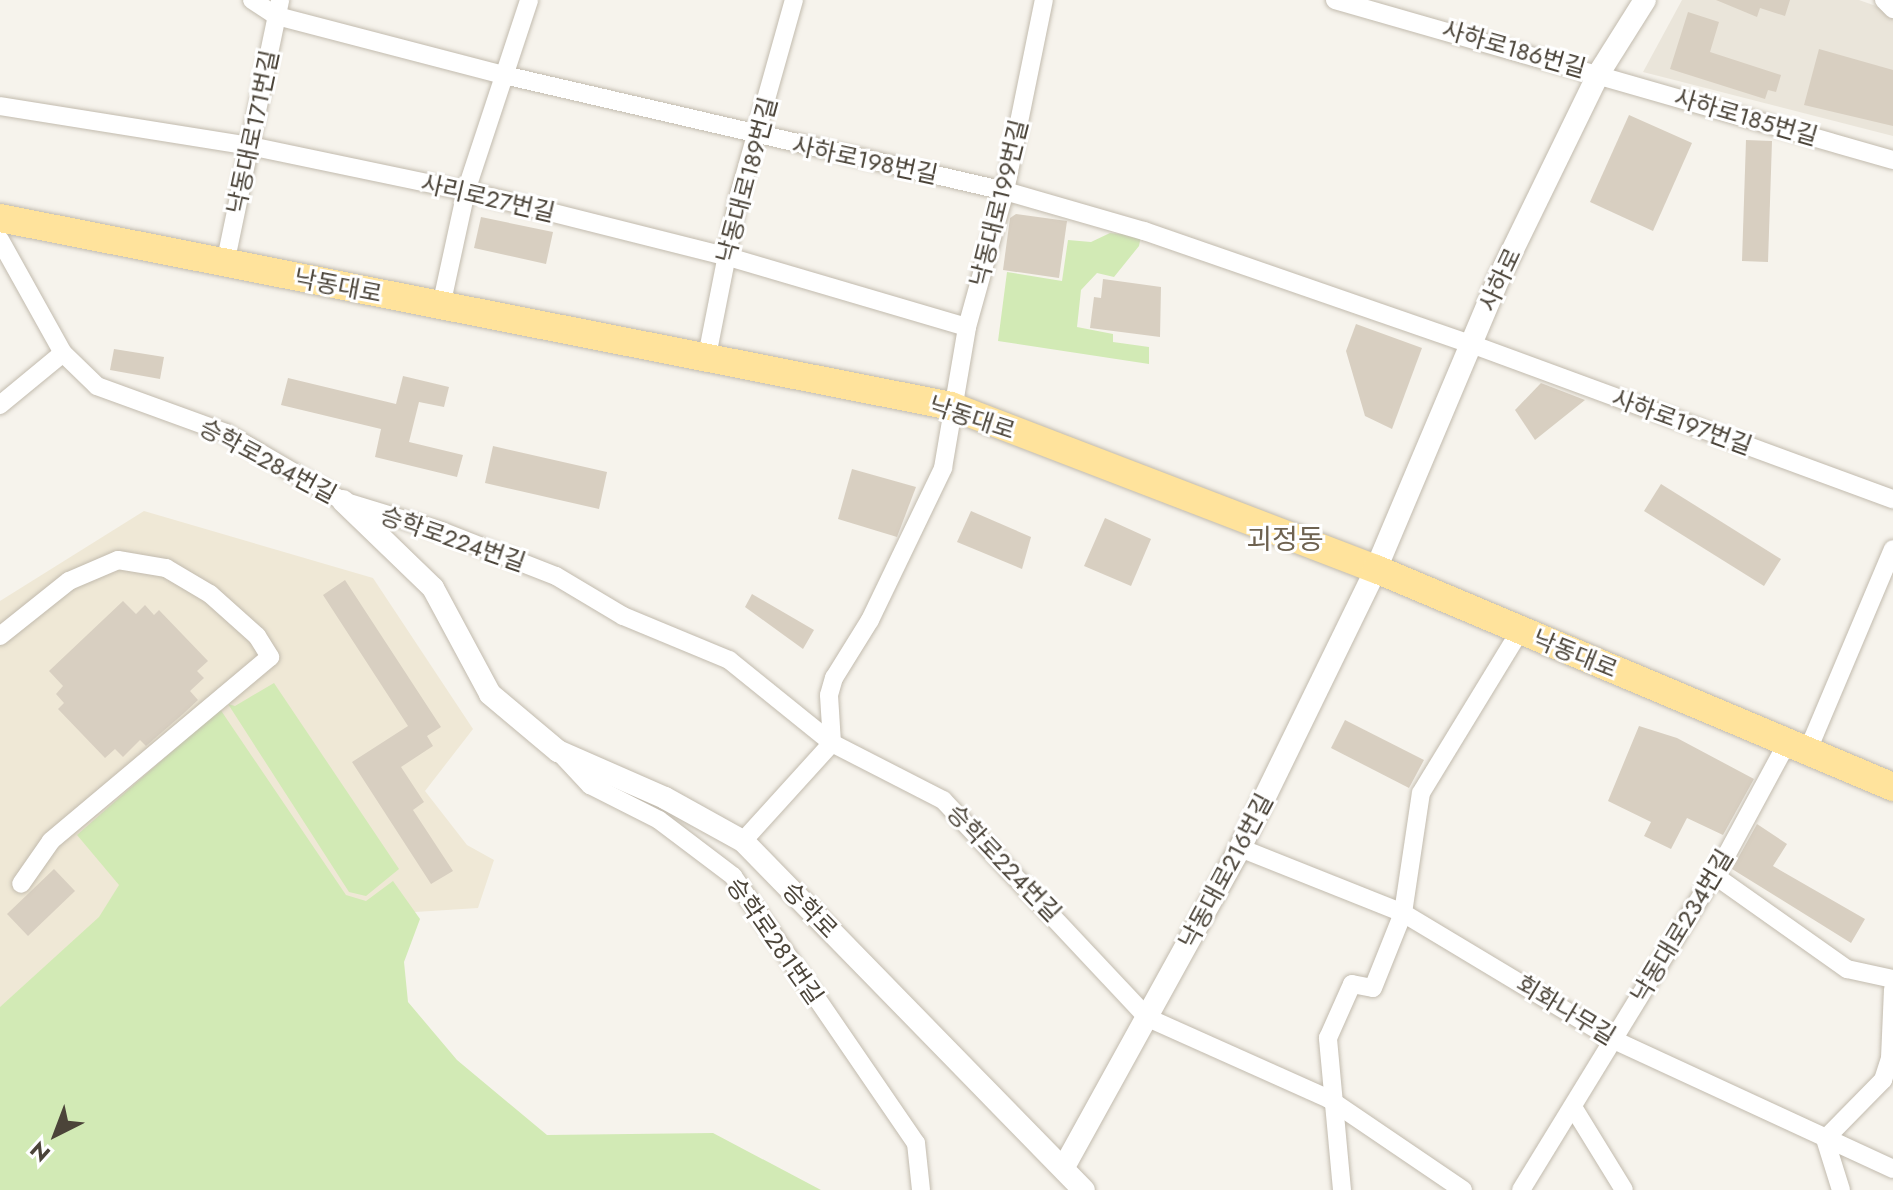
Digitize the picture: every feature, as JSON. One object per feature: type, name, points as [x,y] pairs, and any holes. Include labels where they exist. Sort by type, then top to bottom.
[{"type":"main road","name":"낙동대로","points":[[0,218],[706,361],[951,406],[1376,569],[1893,787]]},
{"type":"street","name":"사하로198번길","points":[[252,0],[504,75],[1005,191],[1144,231],[1471,344]]},
{"type":"street","points":[[441,306],[466,191],[529,0]]},
{"type":"street","name":"낙동대로189번길","points":[[706,361],[725,256],[794,0]]},
{"type":"street","name":"낙동대로199번길","points":[[832,743],[829,695],[834,678],[870,620],[943,468],[951,406],[967,327],[1005,191],[1044,0]]},
{"type":"street","name":"사하로186번길","points":[[1335,0],[1599,73]]},
{"type":"street","name":"사하로","points":[[1376,569],[1471,344],[1599,73],[1645,0]]},
{"type":"street","points":[[1884,0],[1893,9]]},
{"type":"street","name":"낙동대로171번길","points":[[225,264],[279,8]]},
{"type":"street","name":"사하로185번길","points":[[1599,73],[1893,160]]},
{"type":"street","name":"사리로27번길","points":[[0,106],[250,146],[466,191],[725,256],[967,327]]},
{"type":"street","name":"승학로284번길","points":[[0,240],[63,353],[97,386],[226,433],[343,501],[433,588],[490,694]]},
{"type":"street","name":"사하로197번길","points":[[1471,344],[1893,499]]},
{"type":"street","points":[[0,405],[63,353]]},
{"type":"street","name":"승학로224번길","points":[[343,501],[441,531],[556,576],[623,616],[729,660],[832,743],[943,800],[1148,1018],[1329,1099],[1463,1190]]},
{"type":"street","name":"낙동대로234번길","points":[[1521,1190],[1714,875],[1798,746],[1893,549]]},
{"type":"street","points":[[0,636],[69,581],[118,560],[166,568],[210,594],[257,636],[270,657],[51,841],[21,884]]},
{"type":"street","name":"낙동대로216번길","points":[[1064,1167],[1240,848],[1376,569]]},
{"type":"street","points":[[1342,1190],[1329,1099],[1328,1038],[1352,984],[1373,988],[1403,913],[1421,793],[1520,631]]},
{"type":"street","name":"승학로","points":[[490,694],[558,751],[665,798],[743,841],[1084,1190]]},
{"type":"street","points":[[743,841],[832,743]]},
{"type":"street","name":"승학로281번길","points":[[558,751],[590,785],[659,820],[733,876],[916,1143],[921,1190]]},
{"type":"street","name":"회화나무길","points":[[1240,848],[1403,913],[1614,1040],[1893,1169]]},
{"type":"street","points":[[1714,875],[1847,969],[1893,979]]},
{"type":"street","points":[[1841,1190],[1825,1139],[1883,1080],[1890,1058],[1893,989]]},
{"type":"street","points":[[1573,1107],[1624,1190]]},
{"type":"shaded area","points":[[1682,0],[1859,0],[1893,12],[1893,136],[1643,72]]},
{"type":"shaded area","points":[[144,511],[373,578],[473,729],[425,791],[467,845],[494,860],[478,908],[321,918],[0,1066],[0,601]]},
{"type":"green space","points":[[1110,233],[1141,236],[1139,246],[1114,277],[1097,273],[1081,290],[1077,327],[1113,334],[1113,342],[1149,347],[1149,364],[998,341],[1007,272],[1062,281],[1068,240],[1091,242]]},
{"type":"green space","points":[[274,683],[399,869],[366,896],[349,892],[228,704],[235,706]]},
{"type":"green space","points":[[220,709],[346,895],[366,901],[393,881],[420,919],[404,962],[408,1002],[457,1060],[547,1135],[713,1133],[821,1190],[0,1190],[0,1007],[99,917],[119,885],[77,835]]},
{"type":"building","points":[[1716,0],[1790,0],[1785,16],[1760,8],[1757,17]]},
{"type":"building","points":[[1688,12],[1719,22],[1710,52],[1781,75],[1776,92],[1768,90],[1765,99],[1670,69]]},
{"type":"building","points":[[1819,49],[1893,70],[1893,126],[1804,105]]},
{"type":"building","points":[[1629,115],[1692,143],[1653,231],[1590,202]]},
{"type":"building","points":[[1746,140],[1772,141],[1768,262],[1742,261]]},
{"type":"building","points":[[1016,214],[1067,221],[1059,278],[1003,270],[1010,218]]},
{"type":"building","points":[[481,217],[553,232],[546,264],[474,248]]},
{"type":"building","points":[[1103,279],[1161,287],[1160,337],[1090,328],[1094,297],[1101,298]]},
{"type":"building","points":[[1356,324],[1422,348],[1392,429],[1365,416],[1346,351]]},
{"type":"building","points":[[114,349],[164,357],[160,379],[110,370]]},
{"type":"building","points":[[403,376],[449,387],[444,407],[419,402],[409,442],[463,455],[457,477],[375,457],[381,429],[281,405],[288,378],[396,404]]},
{"type":"building","points":[[1541,383],[1585,400],[1535,440],[1515,410]]},
{"type":"building","points":[[493,446],[607,472],[599,509],[485,483]]},
{"type":"building","points":[[852,469],[916,487],[897,537],[838,519]]},
{"type":"building","points":[[1661,484],[1781,559],[1764,586],[1644,511]]},
{"type":"building","points":[[971,511],[1031,537],[1022,569],[957,542]]},
{"type":"building","points":[[1105,518],[1151,539],[1131,586],[1084,566]]},
{"type":"building","points":[[345,580],[441,727],[427,736],[433,746],[401,767],[424,802],[413,810],[453,871],[431,884],[352,762],[408,726],[323,595]]},
{"type":"building","points":[[752,594],[814,630],[803,649],[745,607]]},
{"type":"building","points":[[123,601],[136,614],[145,605],[154,615],[159,610],[208,661],[197,671],[204,678],[190,691],[198,700],[146,746],[140,740],[123,757],[115,749],[105,758],[58,709],[64,703],[56,694],[63,686],[49,671]]},
{"type":"building","points":[[1345,720],[1424,760],[1409,788],[1331,748]]},
{"type":"building","points":[[1639,726],[1677,738],[1754,779],[1723,835],[1687,818],[1671,849],[1644,836],[1651,822],[1608,801]]},
{"type":"building","points":[[1757,824],[1787,844],[1773,866],[1865,919],[1851,943],[1732,869]]},
{"type":"building","points":[[54,869],[75,891],[28,936],[7,914]]},
{"type":"district","name":"괴정동","points":[[1285,540]]}]
